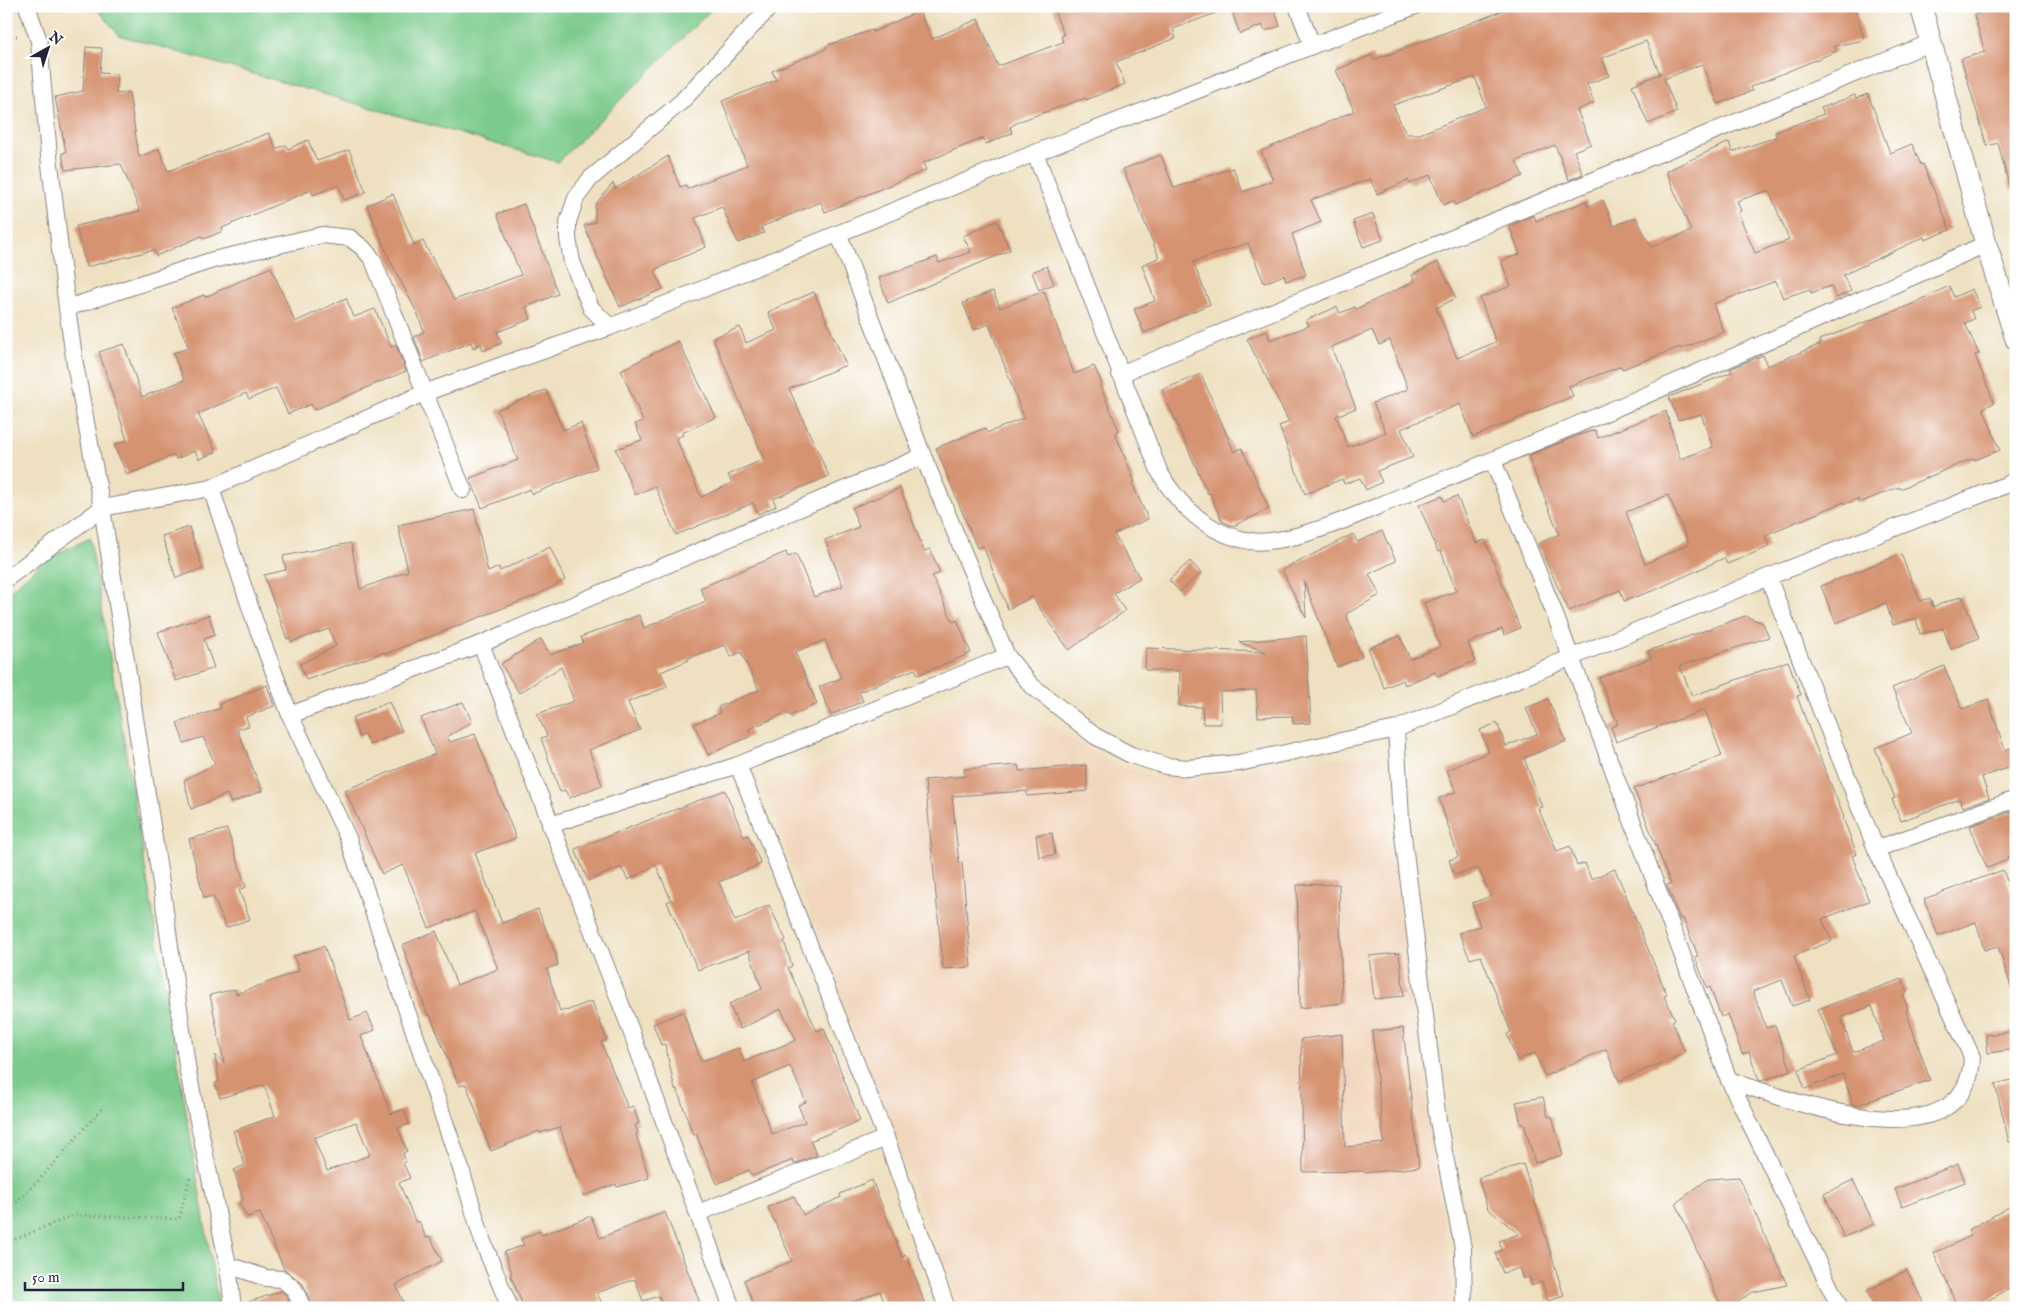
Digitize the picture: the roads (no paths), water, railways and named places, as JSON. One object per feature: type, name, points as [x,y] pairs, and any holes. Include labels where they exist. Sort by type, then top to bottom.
[{"type":"street","points":[[27,6],[39,42],[49,156],[75,364],[102,508],[161,883],[188,1072],[228,1264],[233,1308]]},
{"type":"street","points":[[610,326],[590,308],[572,262],[568,238],[568,222],[576,198],[590,179],[682,101],[771,6]]},
{"type":"street","points":[[1297,6],[1312,45]]},
{"type":"street","points":[[6,579],[102,508],[211,488],[424,394],[610,326],[839,235],[1035,153],[1415,6]]},
{"type":"street","points":[[1920,6],[1932,42],[1986,244],[2016,340]]},
{"type":"street","points":[[1120,374],[1932,42]]},
{"type":"street","points":[[1035,153],[1120,374],[1159,471],[1170,492],[1180,505],[1220,532],[1251,541],[1282,540],[1316,529],[1493,461],[1986,244]]},
{"type":"street","points":[[67,308],[213,260],[322,235],[340,236],[358,244],[373,260],[463,490]]},
{"type":"street","points":[[839,235],[923,456],[1007,656],[1031,685],[1095,736],[1131,755],[1166,766],[1188,768],[1240,763],[1396,729],[1768,577],[2016,481]]},
{"type":"street","points":[[290,714],[481,644],[923,456]]},
{"type":"street","points":[[1493,461],[1570,657],[1729,1080],[1840,1308]]},
{"type":"street","points":[[211,488],[254,619],[290,714],[348,838],[404,997],[483,1242],[510,1308]]},
{"type":"street","points":[[1729,1080],[1793,1102],[1848,1115],[1894,1120],[1943,1109],[1955,1102],[1965,1087],[1971,1071],[1972,1057],[1876,849],[1768,577]]},
{"type":"street","points":[[481,644],[627,1020],[732,1308]]},
{"type":"street","points":[[550,825],[738,765],[1007,656]]},
{"type":"street","points":[[1396,729],[1402,819],[1437,1112],[1463,1248],[1464,1308]]},
{"type":"street","points":[[738,765],[886,1138],[947,1308]]},
{"type":"street","points":[[1876,849],[2016,799]]},
{"type":"street","points":[[698,1213],[886,1138]]},
{"type":"street","points":[[228,1264],[266,1278],[282,1279],[294,1289],[303,1308]]}]
